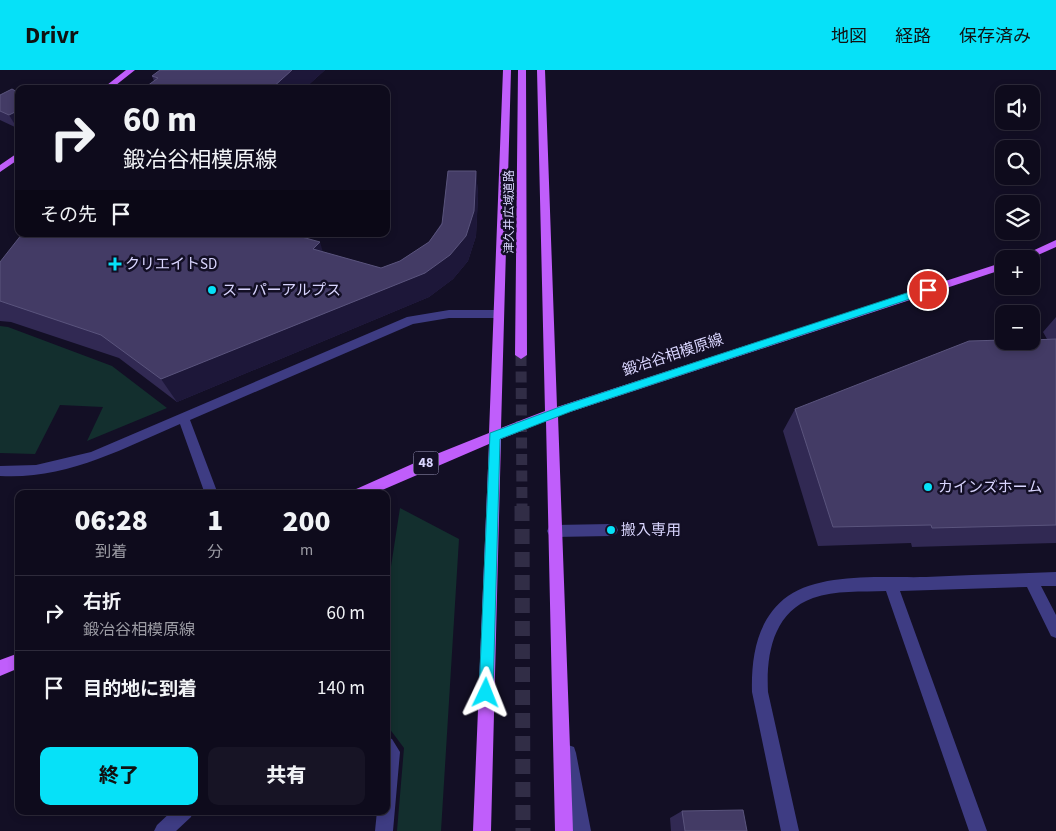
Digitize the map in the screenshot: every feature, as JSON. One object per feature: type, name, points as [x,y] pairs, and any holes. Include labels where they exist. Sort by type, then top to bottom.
[{"type":"main road","points":[[111,85],[131,70]]},
{"type":"main road","points":[[482,831],[507,70]]},
{"type":"main road","name":"津久井広域道路","points":[[521,355],[522,70]]},
{"type":"main road","points":[[541,70],[564,831]]},
{"type":"main road","points":[[0,169],[15,158]]},
{"type":"main road","points":[[1039,250],[1056,242]]},
{"type":"main road","name":"鍛冶谷相模原線","points":[[368,490],[423,465],[550,414],[995,268]]},
{"type":"main road","points":[[0,668],[15,662]]},
{"type":"street","points":[[0,472],[29,472],[60,467],[94,456],[411,320],[441,315],[499,314]]},
{"type":"street","points":[[184,418],[211,490]]},
{"type":"street","points":[[554,531],[611,530]]},
{"type":"street","points":[[790,831],[760,692],[758,672],[760,650],[769,628],[779,613],[808,593],[841,586],[1056,579]]},
{"type":"street","points":[[1031,580],[1056,631]]},
{"type":"street","points":[[892,585],[978,831]]},
{"type":"street","points":[[560,713],[582,831]]},
{"type":"street","points":[[390,750],[392,752],[390,772]]},
{"type":"street","points":[[163,831],[181,815]]},
{"type":"street","points":[[384,831],[386,815]]},
{"type":"green space","points":[[0,326],[8,327],[112,366],[167,408],[87,441],[103,407],[60,405],[35,454],[0,453]]},
{"type":"green space","points":[[400,508],[459,539],[441,831],[397,831],[404,748],[390,729],[390,573]]},
{"type":"building","points":[[160,70],[292,70],[275,85],[148,85],[158,78],[152,76]]},
{"type":"building","points":[[12,89],[15,91],[15,112],[9,115],[0,111],[0,95]]},
{"type":"building","points":[[448,171],[476,171],[474,211],[466,236],[450,255],[425,273],[161,379],[101,335],[0,301],[0,262],[20,237],[302,237],[320,242],[313,249],[381,268],[400,261],[429,242],[442,224]]},
{"type":"building","name":"カインズホーム","points":[[1056,339],[1056,525],[932,528],[931,525],[833,527],[795,409],[969,341],[995,340],[995,350],[1040,350],[1040,340]]},
{"type":"building","points":[[743,810],[747,831],[685,831],[682,811]]},
{"type":"tunnel","points":[[521,355],[522,508]]},
{"type":"tunnel","points":[[522,506],[523,831]]},
{"type":"place","name":"クリエイトSD","points":[[115,264]]},
{"type":"place","name":"スーパーアルプス","points":[[212,290]]},
{"type":"place","name":"カインズホーム","points":[[928,487]]},
{"type":"place","name":"搬入専用","points":[[611,530]]},
{"type":"route","points":[[486,693],[494,436],[550,414],[928,290]]}]
